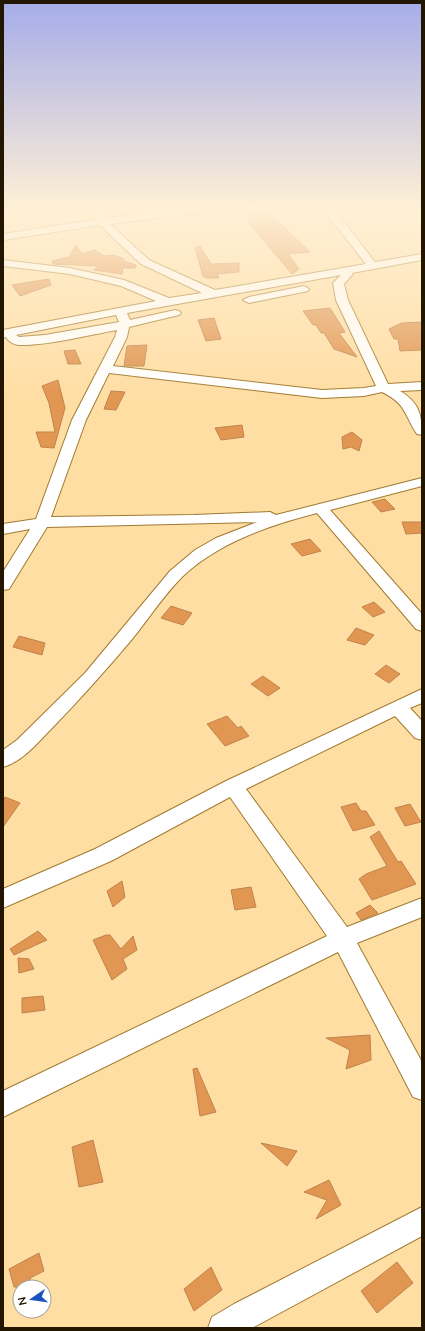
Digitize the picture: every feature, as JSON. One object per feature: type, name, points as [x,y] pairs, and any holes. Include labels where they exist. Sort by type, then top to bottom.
[{"type":"street","points":[[70,271],[124,284],[168,302]]},
{"type":"street","points":[[165,271],[214,294]]},
{"type":"street","points":[[240,302],[279,296],[358,271]]},
{"type":"street","points":[[6,333],[214,294],[343,276],[397,271]]},
{"type":"street","points":[[343,276],[338,283],[342,300],[384,388],[406,400],[422,430]]},
{"type":"street","points":[[6,333],[18,341],[56,338],[198,308]]},
{"type":"street","points":[[3,585],[42,522],[79,420],[121,337],[124,324],[123,316],[119,311]]},
{"type":"street","points":[[104,369],[168,375],[322,394],[364,392],[384,388],[422,386]]},
{"type":"street","points":[[3,760],[24,745],[91,677],[176,574],[201,553],[222,541],[287,516],[422,482]]},
{"type":"street","points":[[321,508],[422,625]]},
{"type":"street","points":[[3,529],[42,522],[194,520],[287,516]]},
{"type":"street","points":[[3,899],[103,855],[233,786],[422,695]]},
{"type":"street","points":[[398,707],[422,733]]},
{"type":"street","points":[[233,786],[343,939],[422,1088]]},
{"type":"street","points":[[3,1104],[343,939],[422,907]]},
{"type":"street","points":[[223,1328],[244,1315],[422,1221]]},
{"type":"building","points":[[102,271],[122,271],[122,274]]},
{"type":"building","points":[[202,271],[239,271],[217,274],[219,278],[206,278],[203,276]]},
{"type":"building","points":[[49,279],[51,285],[20,296],[12,285]]},
{"type":"building","points":[[330,308],[345,332],[339,333],[357,357],[334,349],[324,333],[321,333],[316,325],[313,325],[303,311]]},
{"type":"building","points":[[214,318],[221,339],[206,341],[198,320]]},
{"type":"building","points":[[422,322],[422,350],[400,351],[398,339],[394,339],[389,329],[402,323]]},
{"type":"building","points":[[147,345],[144,366],[124,366],[127,346]]},
{"type":"building","points":[[75,350],[81,364],[68,364],[64,351]]},
{"type":"building","points":[[58,380],[65,408],[54,448],[41,447],[36,432],[55,432],[49,403],[42,386]]},
{"type":"building","points":[[111,391],[125,392],[116,410],[104,409]]},
{"type":"building","points":[[242,425],[244,437],[221,440],[215,428]]},
{"type":"building","points":[[352,432],[362,440],[359,451],[351,447],[343,449],[342,437]]},
{"type":"building","points":[[385,499],[395,509],[381,512],[372,502]]},
{"type":"building","points":[[402,522],[422,522],[422,533],[406,534]]},
{"type":"building","points":[[310,539],[321,551],[302,556],[291,544]]},
{"type":"building","points":[[374,602],[385,612],[373,617],[362,607]]},
{"type":"building","points":[[171,606],[192,613],[183,625],[161,618]]},
{"type":"building","points":[[356,628],[374,635],[365,645],[347,640]]},
{"type":"building","points":[[19,636],[45,643],[42,655],[13,647]]},
{"type":"building","points":[[386,665],[400,674],[389,683],[375,674]]},
{"type":"building","points":[[263,676],[280,688],[268,696],[251,684]]},
{"type":"building","points":[[227,716],[238,728],[241,726],[249,736],[225,746],[207,724]]},
{"type":"building","points":[[5,797],[20,803],[3,827],[3,804]]},
{"type":"building","points":[[356,803],[361,811],[366,811],[375,825],[353,831],[341,807]]},
{"type":"building","points":[[410,804],[421,822],[405,826],[395,808]]},
{"type":"building","points":[[379,831],[398,862],[401,861],[416,884],[372,900],[359,879],[366,874],[387,866],[370,837]]},
{"type":"building","points":[[122,881],[125,897],[113,907],[107,891]]},
{"type":"building","points":[[251,887],[256,907],[235,910],[231,890]]},
{"type":"building","points":[[370,905],[378,913],[361,920],[356,913]]},
{"type":"building","points":[[38,931],[47,940],[14,955],[10,949]]},
{"type":"building","points":[[110,935],[121,949],[133,936],[137,950],[123,959],[127,969],[112,980],[93,940]]},
{"type":"building","points":[[18,958],[29,959],[34,969],[19,973]]},
{"type":"building","points":[[43,996],[45,1010],[22,1013],[22,998]]},
{"type":"building","points":[[370,1035],[371,1060],[346,1069],[350,1050],[326,1038]]},
{"type":"building","points":[[197,1068],[216,1112],[200,1116],[193,1069]]},
{"type":"building","points":[[93,1140],[103,1182],[79,1187],[72,1147]]},
{"type":"building","points":[[261,1143],[297,1151],[287,1166]]},
{"type":"building","points":[[329,1180],[341,1205],[316,1219],[327,1200],[304,1192]]},
{"type":"building","points":[[39,1253],[44,1271],[30,1279],[12,1280],[9,1269]]},
{"type":"building","points":[[397,1262],[413,1283],[377,1313],[361,1291]]},
{"type":"building","points":[[211,1267],[222,1290],[194,1311],[184,1289]]}]
